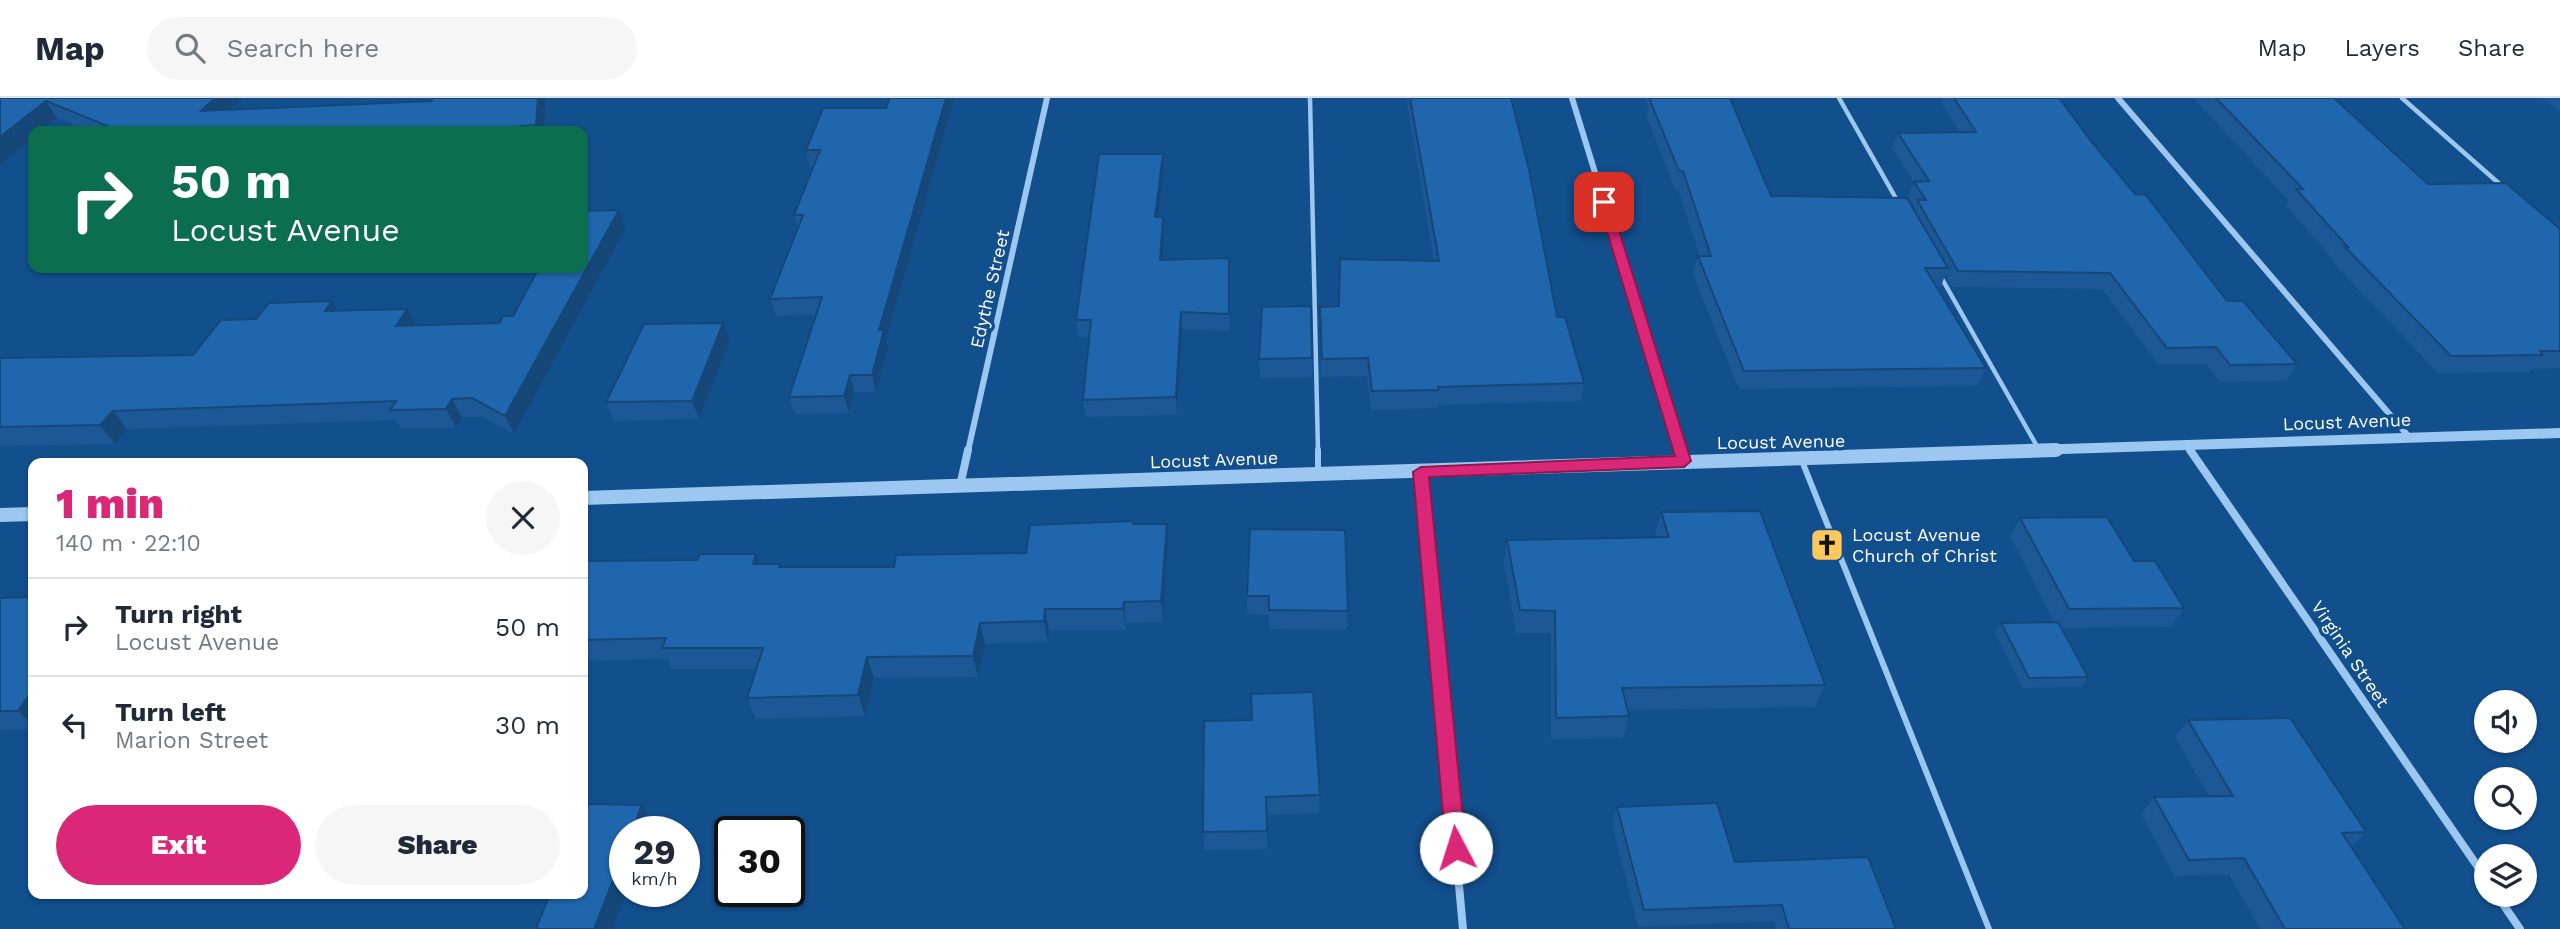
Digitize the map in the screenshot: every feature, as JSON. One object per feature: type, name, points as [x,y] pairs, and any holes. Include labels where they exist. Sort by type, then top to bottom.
[{"type":"street","name":"Edythe Street","points":[[960,486],[1047,98]]},
{"type":"street","points":[[1572,98],[1684,461]]},
{"type":"street","points":[[2118,98],[2410,438]]},
{"type":"street","name":"Locust Avenue","points":[[588,498],[2560,433]]},
{"type":"street","name":"Virginia Street","points":[[2188,446],[2474,861]]},
{"type":"street","points":[[1421,472],[1464,929]]},
{"type":"street","points":[[0,515],[28,514]]},
{"type":"street","points":[[2505,907],[2520,929]]},
{"type":"lane","points":[[1310,98],[1318,474]]},
{"type":"lane","points":[[1839,98],[1899,204]]},
{"type":"lane","points":[[2402,98],[2511,194]]},
{"type":"lane","points":[[1940,275],[2040,452]]},
{"type":"lane","points":[[1801,459],[1989,929]]},
{"type":"building","points":[[0,98],[215,98],[201,111],[431,101],[433,98],[538,98],[536,125],[523,126],[108,126],[46,101],[0,137]]},
{"type":"building","points":[[890,98],[946,98],[879,330],[884,330],[872,375],[850,375],[844,396],[789,397],[822,297],[770,299],[803,215],[794,215],[820,150],[806,150],[823,108],[886,108]]},
{"type":"building","points":[[1410,98],[1511,98],[1529,170],[1557,317],[1565,317],[1584,383],[1372,391],[1368,358],[1322,359],[1320,307],[1339,306],[1340,259],[1439,261]]},
{"type":"building","points":[[1649,98],[1730,98],[1771,196],[1907,198],[1948,268],[1925,268],[1986,368],[1744,371],[1698,256],[1711,256],[1683,171],[1679,171]]},
{"type":"building","points":[[1954,98],[2059,98],[2135,194],[2146,195],[2227,301],[2243,301],[2297,364],[2230,365],[2216,347],[2167,348],[2110,273],[1958,271],[1917,200],[1926,200],[1914,182],[1929,181],[1898,133],[1976,132]]},
{"type":"building","points":[[2216,98],[2334,98],[2428,184],[2506,183],[2560,229],[2560,351],[2540,351],[2543,355],[2451,356],[2345,247],[2348,247],[2296,189],[2303,189]]},
{"type":"building","points":[[1099,154],[1163,154],[1155,217],[1163,217],[1160,260],[1229,258],[1229,314],[1181,312],[1176,397],[1083,400],[1091,320],[1076,320]]},
{"type":"building","points":[[619,210],[588,266],[588,211]]},
{"type":"building","points":[[536,273],[584,273],[505,416],[472,398],[452,399],[446,409],[390,410],[396,401],[113,411],[100,425],[0,427],[0,358],[193,355],[221,320],[256,319],[269,303],[332,301],[325,311],[407,309],[396,326],[499,323],[503,316],[513,316]]},
{"type":"building","points":[[1311,306],[1312,358],[1259,359],[1262,307]]},
{"type":"building","points":[[723,323],[692,401],[606,402],[644,324]]},
{"type":"building","points":[[1760,511],[1825,685],[1622,688],[1629,716],[1556,718],[1555,611],[1520,610],[1507,540],[1669,537],[1661,512]]},
{"type":"building","points":[[2107,517],[2134,561],[2155,561],[2184,608],[2069,609],[2020,518]]},
{"type":"building","points":[[1133,521],[1133,524],[1167,524],[1161,601],[1124,602],[1123,609],[1045,609],[1044,621],[980,623],[973,656],[867,657],[858,695],[747,698],[763,648],[662,648],[666,638],[588,640],[588,561],[697,560],[700,554],[756,554],[753,564],[781,564],[779,567],[894,567],[896,555],[1026,553],[1030,525]]},
{"type":"building","points":[[1250,529],[1345,530],[1348,611],[1269,610],[1269,596],[1247,596]]},
{"type":"building","points":[[28,597],[28,697],[18,711],[0,711],[0,598]]},
{"type":"building","points":[[2058,622],[2088,677],[2029,678],[2001,623]]},
{"type":"building","points":[[1313,692],[1320,795],[1266,797],[1267,831],[1203,832],[1204,721],[1252,720],[1251,694]]},
{"type":"building","points":[[2290,718],[2366,832],[2342,833],[2405,929],[2285,929],[2244,858],[2189,860],[2154,797],[2233,796],[2188,720]]},
{"type":"building","points":[[1717,803],[1735,862],[1868,857],[1896,929],[1789,929],[1782,905],[1644,910],[1617,807]]},
{"type":"building","points":[[588,804],[642,805],[638,816],[609,816],[609,891],[594,929],[536,929],[548,899],[588,899]]},
{"type":"place","name":"Locust Avenue Church of Christ","points":[[1827,545]]},
{"type":"route","points":[[1456,848],[1421,472],[1684,461],[1604,202]]}]
